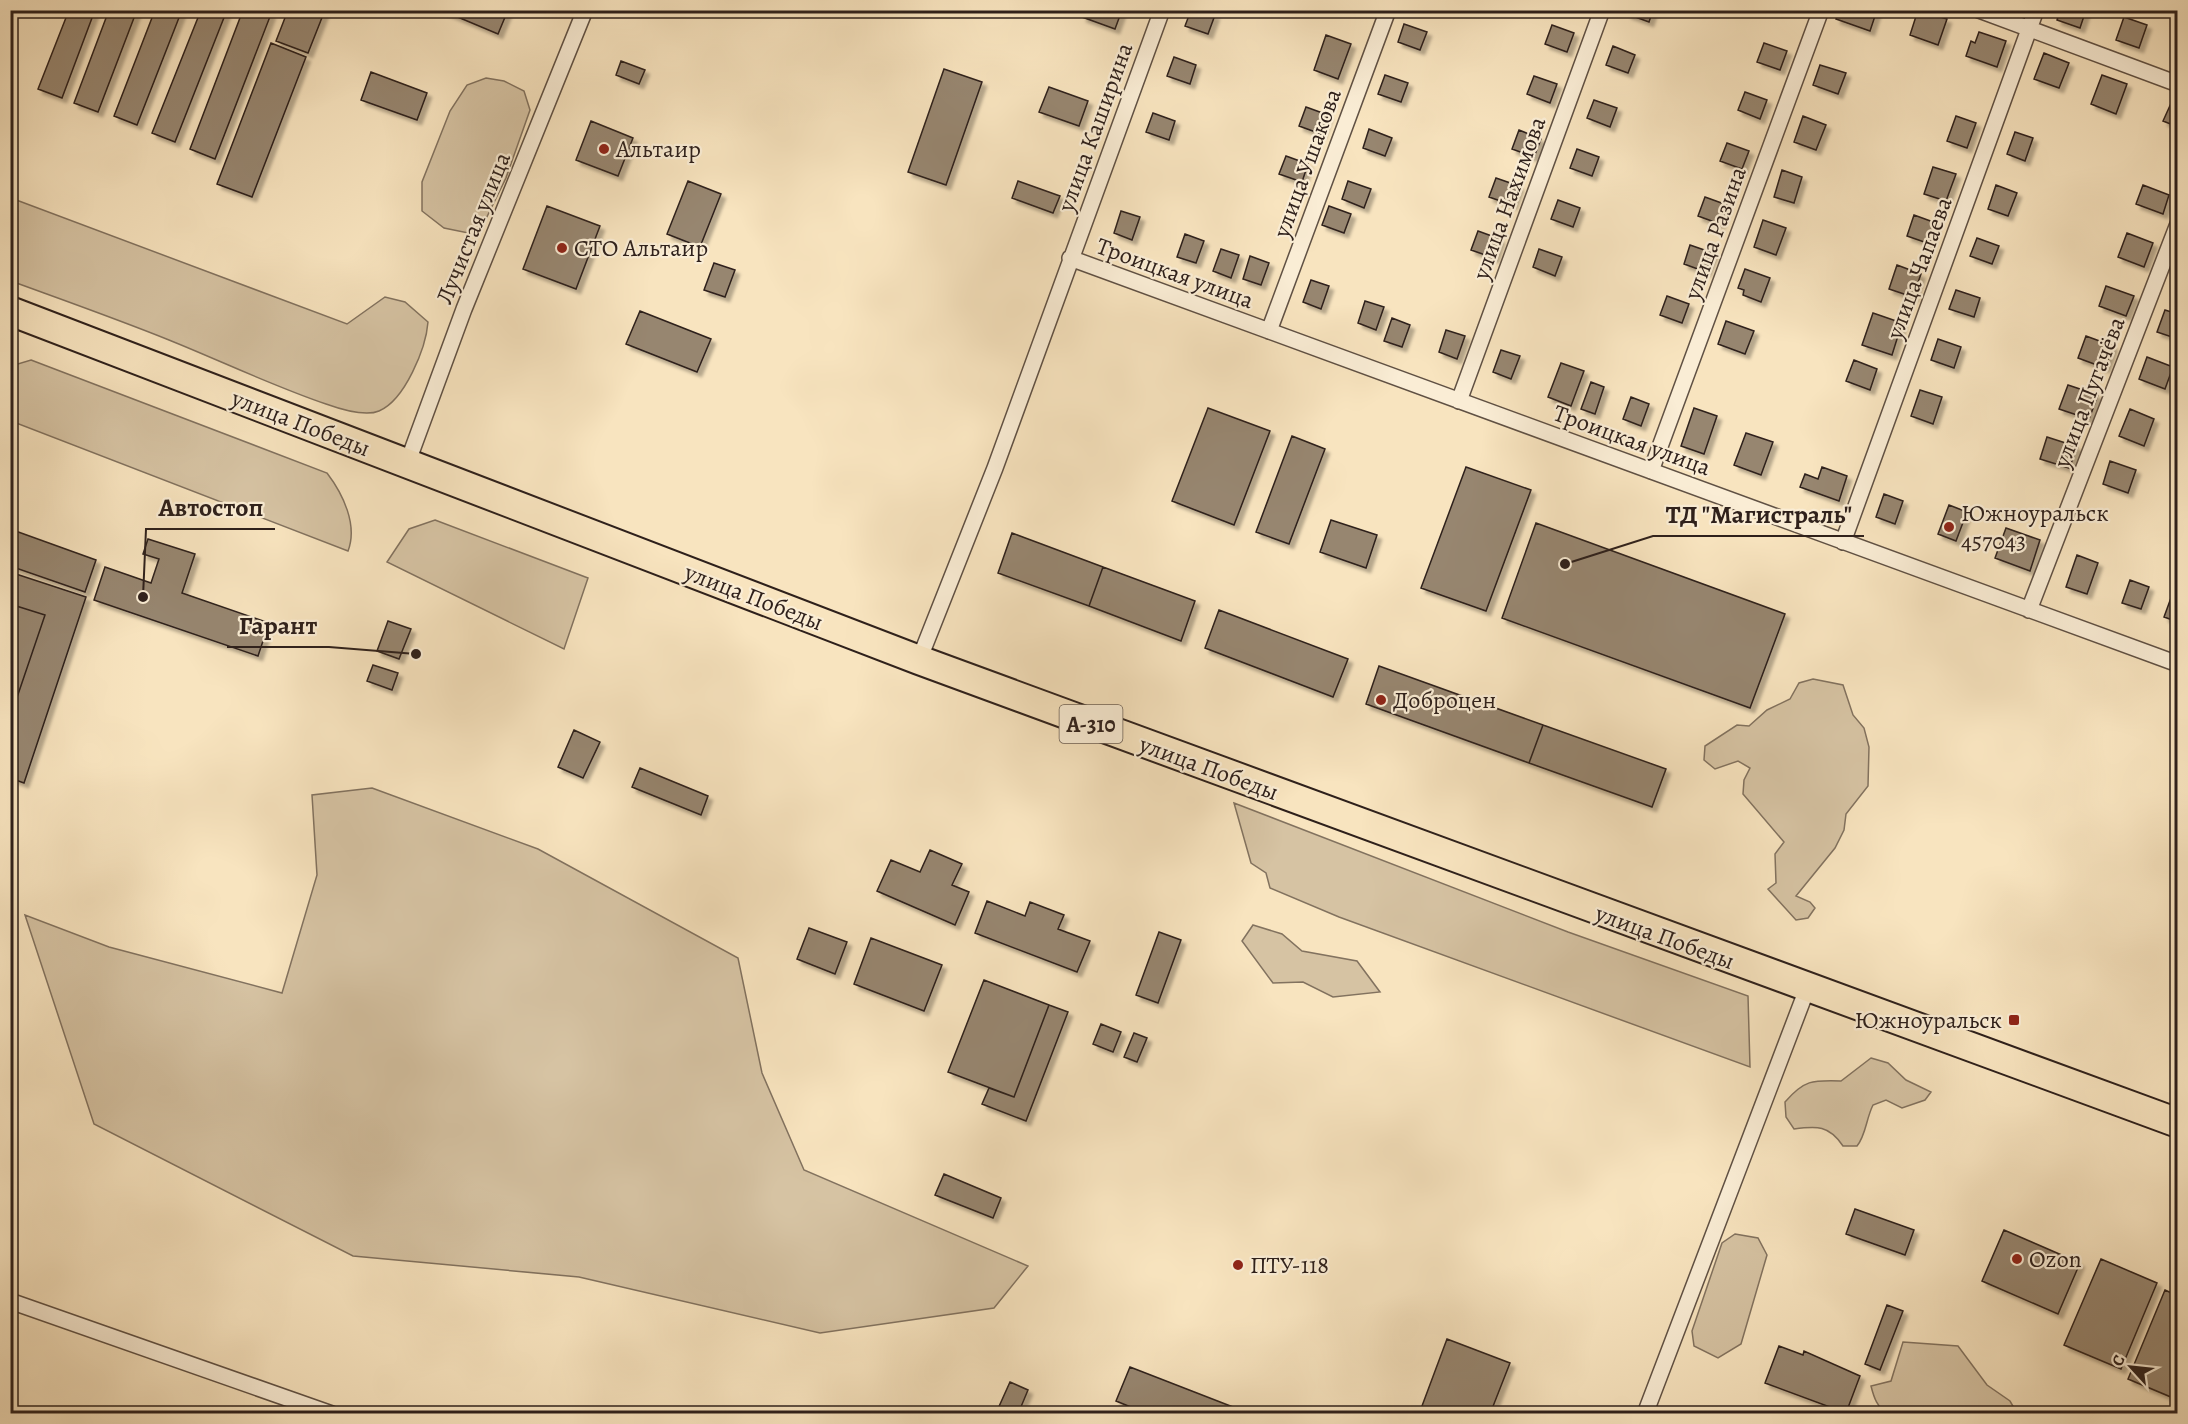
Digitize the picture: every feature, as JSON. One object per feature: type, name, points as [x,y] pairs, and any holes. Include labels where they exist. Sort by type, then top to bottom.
[{"type":"highway","name":"улица Победы","points":[[10,311],[919,660],[1807,989],[2178,1123]]},
{"type":"street","name":"Лучистая улица","points":[[407,464],[464,309],[585,10]]},
{"type":"street","name":"улица Каширина","points":[[919,660],[995,468],[1162,10]]},
{"type":"street","name":"улица Ушакова","points":[[1269,332],[1388,10]]},
{"type":"street","name":"улица Нахимова","points":[[1459,401],[1602,10]]},
{"type":"street","name":"улица Разина","points":[[1651,471],[1821,10]]},
{"type":"street","points":[[1979,10],[2178,84]]},
{"type":"street","name":"улица Чапаева","points":[[1843,542],[2036,10]]},
{"type":"street","name":"улица Пугачёва","points":[[2029,610],[2178,224]]},
{"type":"street","name":"Троицкая улица","points":[[1070,258],[2178,664]]},
{"type":"street","points":[[1645,1413],[1807,989]]},
{"type":"street","points":[[10,1301],[332,1413]]},
{"type":"shaded area","points":[[486,78],[504,81],[524,91],[530,110],[506,178],[478,235],[444,228],[422,211],[422,182],[450,111],[467,85]]},
{"type":"shaded area","points":[[11,198],[347,324],[385,297],[405,302],[428,322],[418,359],[405,385],[388,405],[373,413],[352,412],[306,397],[149,332],[11,281]]},
{"type":"shaded area","points":[[31,360],[327,473],[343,500],[350,520],[351,541],[348,551],[11,421],[11,366]]},
{"type":"shaded area","points":[[435,520],[588,578],[564,649],[387,562],[409,529]]},
{"type":"shaded area","points":[[1813,679],[1843,685],[1853,715],[1864,728],[1869,747],[1868,786],[1846,814],[1844,830],[1835,848],[1796,896],[1810,902],[1815,908],[1808,918],[1796,920],[1768,889],[1776,883],[1775,854],[1784,842],[1743,794],[1744,780],[1750,768],[1738,761],[1715,769],[1704,760],[1705,746],[1737,725],[1749,726],[1767,710],[1790,699],[1799,683]]},
{"type":"shaded area","points":[[372,788],[538,849],[738,958],[762,1073],[804,1170],[1028,1266],[994,1308],[820,1333],[579,1277],[353,1256],[94,1124],[25,915],[109,947],[282,993],[317,875],[312,795]]},
{"type":"shaded area","points":[[1234,803],[1568,932],[1748,996],[1750,1067],[1339,917],[1270,888],[1266,873],[1251,863]]},
{"type":"shaded area","points":[[1253,925],[1282,934],[1302,951],[1357,961],[1380,992],[1333,997],[1303,982],[1273,983],[1242,941]]},
{"type":"shaded area","points":[[1871,1058],[1888,1063],[1906,1080],[1931,1092],[1925,1100],[1902,1108],[1886,1100],[1873,1105],[1857,1146],[1843,1146],[1833,1134],[1822,1128],[1794,1129],[1786,1117],[1785,1102],[1798,1089],[1816,1081],[1841,1081]]},
{"type":"shaded area","points":[[1735,1234],[1758,1238],[1767,1255],[1741,1344],[1718,1358],[1694,1346],[1692,1331],[1722,1243]]},
{"type":"shaded area","points":[[1903,1342],[1958,1346],[1987,1385],[2010,1401],[2017,1413],[1888,1414],[1877,1402],[1871,1386],[1891,1381]]},
{"type":"building","points":[[69,10],[95,10],[62,98],[38,89]]},
{"type":"building","points":[[109,10],[137,10],[98,112],[74,103]]},
{"type":"building","points":[[155,10],[182,10],[137,125],[114,116]]},
{"type":"building","points":[[201,10],[227,10],[175,142],[152,133]]},
{"type":"building","points":[[243,10],[261,10],[271,14],[215,159],[190,149]]},
{"type":"building","points":[[288,10],[325,10],[308,53],[276,41]]},
{"type":"building","points":[[441,10],[508,10],[498,34]]},
{"type":"building","points":[[1085,10],[1122,10],[1115,29],[1082,17]]},
{"type":"building","points":[[1191,10],[1215,15],[1208,34],[1185,26]]},
{"type":"building","points":[[1628,10],[1653,10],[1649,22],[1627,14]]},
{"type":"building","points":[[1839,10],[1877,10],[1870,31],[1836,19]]},
{"type":"building","points":[[1918,10],[1947,19],[1938,45],[1910,35]]},
{"type":"building","points":[[2060,10],[2086,10],[2080,28],[2057,20]]},
{"type":"building","points":[[2124,17],[2147,25],[2139,48],[2116,40]]},
{"type":"building","points":[[1404,24],[1427,32],[1420,50],[1398,42]]},
{"type":"building","points":[[1552,25],[1574,33],[1567,52],[1545,44]]},
{"type":"building","points":[[1979,32],[2006,41],[1997,67],[1966,56],[1971,41],[1975,43]]},
{"type":"building","points":[[1326,35],[1351,44],[1338,79],[1314,70]]},
{"type":"building","points":[[271,43],[306,57],[252,197],[217,184]]},
{"type":"building","points":[[1764,43],[1787,51],[1780,70],[1757,62]]},
{"type":"building","points":[[1613,46],[1635,55],[1628,73],[1606,65]]},
{"type":"building","points":[[2044,53],[2069,63],[2059,88],[2034,79]]},
{"type":"building","points":[[1174,57],[1196,65],[1190,84],[1167,76]]},
{"type":"building","points":[[621,61],[645,70],[639,84],[616,75]]},
{"type":"building","points":[[1820,65],[1846,73],[1838,94],[1813,85]]},
{"type":"building","points":[[944,69],[982,82],[946,185],[908,172]]},
{"type":"building","points":[[371,72],[427,93],[417,120],[361,100]]},
{"type":"building","points":[[1385,75],[1408,83],[1401,102],[1378,94]]},
{"type":"building","points":[[2102,75],[2127,84],[2116,114],[2091,104]]},
{"type":"building","points":[[1534,76],[1557,84],[1550,103],[1527,94]]},
{"type":"building","points":[[1049,87],[1088,101],[1079,126],[1039,112]]},
{"type":"building","points":[[1745,92],[1767,100],[1760,119],[1738,110]]},
{"type":"building","points":[[2173,99],[2178,101],[2178,127],[2163,121]]},
{"type":"building","points":[[1594,100],[1617,108],[1610,127],[1587,118]]},
{"type":"building","points":[[1306,107],[1328,115],[1321,134],[1299,126]]},
{"type":"building","points":[[1153,113],[1175,121],[1169,140],[1146,132]]},
{"type":"building","points":[[1803,116],[1826,125],[1816,150],[1794,142]]},
{"type":"building","points":[[1956,116],[1976,123],[1967,148],[1947,141]]},
{"type":"building","name":"Альтаир","points":[[591,121],[633,138],[618,176],[576,160]]},
{"type":"building","points":[[1369,129],[1392,138],[1385,156],[1363,148]]},
{"type":"building","points":[[1519,130],[1541,139],[1534,157],[1512,149]]},
{"type":"building","points":[[2015,132],[2033,138],[2025,161],[2007,154]]},
{"type":"building","points":[[1727,143],[1749,151],[1742,169],[1720,161]]},
{"type":"building","points":[[1577,149],[1599,157],[1592,176],[1570,168]]},
{"type":"building","points":[[1286,156],[1308,164],[1302,182],[1279,174]]},
{"type":"building","points":[[1933,167],[1956,174],[1946,201],[1924,194]]},
{"type":"building","points":[[1782,170],[1802,177],[1794,203],[1774,197]]},
{"type":"building","points":[[1496,178],[1519,186],[1512,205],[1489,197]]},
{"type":"building","points":[[688,181],[721,194],[700,247],[667,234]]},
{"type":"building","points":[[1018,181],[1060,196],[1053,213],[1012,198]]},
{"type":"building","points":[[1348,181],[1371,189],[1364,208],[1342,199]]},
{"type":"building","points":[[1996,185],[2017,193],[2008,216],[1988,209]]},
{"type":"building","points":[[2143,185],[2169,195],[2163,214],[2136,204]]},
{"type":"building","points":[[1705,197],[1727,205],[1720,224],[1698,216]]},
{"type":"building","points":[[1558,200],[1580,208],[1573,227],[1551,219]]},
{"type":"building","name":"СТО Альтаир","points":[[547,206],[600,226],[576,289],[523,269]]},
{"type":"building","points":[[1329,206],[1351,214],[1344,233],[1322,225]]},
{"type":"building","points":[[1121,211],[1140,217],[1132,240],[1114,233]]},
{"type":"building","points":[[1914,215],[1936,223],[1930,244],[1907,236]]},
{"type":"building","points":[[1763,220],[1786,228],[1776,255],[1754,247]]},
{"type":"building","points":[[1478,231],[1500,239],[1494,258],[1471,250]]},
{"type":"building","points":[[2127,233],[2153,243],[2144,267],[2118,257]]},
{"type":"building","points":[[1185,234],[1204,241],[1196,263],[1177,257]]},
{"type":"building","points":[[1977,238],[1999,246],[1992,264],[1970,256]]},
{"type":"building","points":[[1690,245],[1713,253],[1706,272],[1684,264]]},
{"type":"building","points":[[1221,249],[1239,255],[1231,278],[1213,271]]},
{"type":"building","points":[[1539,249],[1562,257],[1555,276],[1533,267]]},
{"type":"building","points":[[1250,256],[1269,263],[1261,285],[1243,279]]},
{"type":"building","points":[[714,263],[735,270],[725,297],[704,290]]},
{"type":"building","points":[[1897,265],[1921,274],[1913,297],[1889,289]]},
{"type":"building","points":[[1745,269],[1770,278],[1761,302],[1743,295],[1744,290],[1738,288]]},
{"type":"building","points":[[2178,274],[2178,292],[2172,290]]},
{"type":"building","points":[[1311,280],[1329,286],[1321,309],[1303,302]]},
{"type":"building","points":[[2106,286],[2134,296],[2126,316],[2099,306]]},
{"type":"building","points":[[1956,290],[1980,298],[1974,317],[1949,309]]},
{"type":"building","points":[[1667,296],[1689,304],[1682,323],[1660,315]]},
{"type":"building","points":[[1365,301],[1384,307],[1376,330],[1358,323]]},
{"type":"building","points":[[2165,310],[2178,314],[2178,339],[2157,332]]},
{"type":"building","points":[[640,311],[711,339],[697,372],[626,344]]},
{"type":"building","points":[[1873,313],[1902,323],[1892,355],[1862,345]]},
{"type":"building","points":[[1392,318],[1410,325],[1402,347],[1384,341]]},
{"type":"building","points":[[1726,321],[1754,331],[1745,354],[1718,344]]},
{"type":"building","points":[[1446,330],[1465,336],[1457,359],[1439,352]]},
{"type":"building","points":[[2086,336],[2113,346],[2105,368],[2078,358]]},
{"type":"building","points":[[1938,339],[1961,347],[1954,368],[1931,360]]},
{"type":"building","points":[[1501,350],[1520,356],[1511,379],[1493,372]]},
{"type":"building","points":[[2147,357],[2173,367],[2165,389],[2139,379]]},
{"type":"building","points":[[1854,360],[1877,369],[1870,390],[1846,381]]},
{"type":"building","points":[[1561,363],[1584,371],[1571,406],[1548,397]]},
{"type":"building","points":[[1591,382],[1604,387],[1595,414],[1581,409]]},
{"type":"building","points":[[2068,385],[2098,395],[2089,419],[2059,409]]},
{"type":"building","points":[[1920,390],[1942,397],[1933,424],[1911,416]]},
{"type":"building","points":[[1631,397],[1649,404],[1641,426],[1623,419]]},
{"type":"building","points":[[1208,408],[1270,431],[1234,525],[1172,501]]},
{"type":"building","points":[[1694,408],[1717,416],[1704,454],[1681,446]]},
{"type":"building","points":[[2130,409],[2154,419],[2144,446],[2119,436]]},
{"type":"building","points":[[1746,433],[1773,442],[1761,475],[1734,465]]},
{"type":"building","points":[[1292,436],[1325,449],[1289,544],[1256,532]]},
{"type":"building","points":[[2047,437],[2078,447],[2069,468],[2040,459]]},
{"type":"building","points":[[2110,461],[2136,470],[2128,493],[2103,484]]},
{"type":"building","points":[[1466,467],[1531,490],[1486,611],[1421,588]]},
{"type":"building","points":[[1822,467],[1847,476],[1839,501],[1800,487],[1805,474],[1818,479]]},
{"type":"building","points":[[1884,494],[1903,501],[1895,524],[1876,517]]},
{"type":"building","points":[[1949,505],[1967,512],[1956,541],[1938,534]]},
{"type":"building","points":[[1331,520],[1377,535],[1366,568],[1320,552]]},
{"type":"building","points":[[1536,523],[1785,614],[1750,708],[1502,618]]},
{"type":"building","points":[[2006,528],[2040,540],[2030,571],[1995,558]]},
{"type":"building","points":[[10,529],[96,560],[85,592],[10,566]]},
{"type":"building","points":[[1012,533],[1103,567],[1089,606],[998,573]]},
{"type":"building","points":[[148,539],[195,554],[182,593],[269,623],[258,656],[94,600],[105,567],[151,583],[159,559],[143,554]]},
{"type":"building","points":[[2077,555],[2098,563],[2087,594],[2066,587]]},
{"type":"building","points":[[1103,567],[1195,601],[1181,641],[1089,606]]},
{"type":"building","points":[[10,572],[86,597],[24,783],[10,778],[10,718],[45,615],[10,604]]},
{"type":"building","points":[[2130,580],[2149,587],[2141,609],[2122,603]]},
{"type":"building","points":[[2172,595],[2178,596],[2178,622],[2164,617]]},
{"type":"building","points":[[10,604],[45,615],[10,718]]},
{"type":"building","points":[[1219,610],[1348,659],[1333,697],[1205,648]]},
{"type":"building","points":[[388,621],[411,629],[399,659],[377,651]]},
{"type":"building","points":[[373,665],[398,673],[392,690],[367,681]]},
{"type":"building","points":[[1379,666],[1543,725],[1529,763],[1366,704]]},
{"type":"building","points":[[1543,725],[1666,769],[1652,807],[1529,763]]},
{"type":"building","points":[[574,730],[600,742],[583,778],[558,767]]},
{"type":"building","points":[[640,768],[708,796],[701,815],[632,787]]},
{"type":"building","points":[[930,850],[962,864],[952,885],[969,892],[955,925],[877,891],[891,860],[920,872]]},
{"type":"building","points":[[987,901],[1025,916],[1030,902],[1064,915],[1058,929],[1090,941],[1077,972],[975,933]]},
{"type":"building","points":[[809,928],[847,942],[835,974],[797,959]]},
{"type":"building","points":[[1159,932],[1181,940],[1158,1003],[1136,995]]},
{"type":"building","points":[[871,938],[942,965],[924,1011],[854,984]]},
{"type":"building","points":[[984,980],[1049,1005],[1014,1097],[948,1072]]},
{"type":"building","points":[[1049,1005],[1068,1012],[1026,1121],[982,1104],[989,1088],[1014,1097]]},
{"type":"building","points":[[1101,1024],[1121,1032],[1113,1052],[1093,1044]]},
{"type":"building","points":[[1134,1033],[1147,1038],[1137,1062],[1124,1057]]},
{"type":"building","points":[[944,1174],[1001,1198],[993,1218],[935,1195]]},
{"type":"building","points":[[1855,1209],[1914,1230],[1905,1255],[1846,1234]]},
{"type":"building","points":[[2004,1230],[2080,1263],[2058,1314],[1982,1281]]},
{"type":"building","points":[[2101,1259],[2157,1283],[2121,1369],[2064,1345]]},
{"type":"building","points":[[2165,1290],[2178,1296],[2178,1400],[2128,1379]]},
{"type":"building","points":[[1887,1305],[1903,1311],[1880,1370],[1865,1364]]},
{"type":"building","points":[[1447,1339],[1510,1363],[1490,1414],[1419,1414]]},
{"type":"building","points":[[1779,1346],[1803,1355],[1804,1351],[1860,1376],[1846,1413],[1765,1383]]},
{"type":"building","points":[[1130,1367],[1251,1414],[1148,1414],[1116,1401]]},
{"type":"building","points":[[1010,1382],[1028,1390],[1018,1414],[1003,1414],[997,1411]]},
{"type":"place","name":"Альтаир","points":[[604,149]]},
{"type":"place","name":"СТО Альтаир","points":[[562,248]]},
{"type":"place","name":"Южноуральск 457043","points":[[1949,527]]},
{"type":"place","name":"ТД \"Магистраль\"","points":[[1565,564]]},
{"type":"place","name":"Автостоп","points":[[143,597]]},
{"type":"place","name":"Гарант","points":[[416,654]]},
{"type":"place","name":"Доброцен","points":[[1381,700]]},
{"type":"place","name":"Южноуральск","points":[[2014,1020]]},
{"type":"place","name":"Ozon","points":[[2017,1259]]},
{"type":"place","name":"ПТУ-118","points":[[1238,1265]]}]
